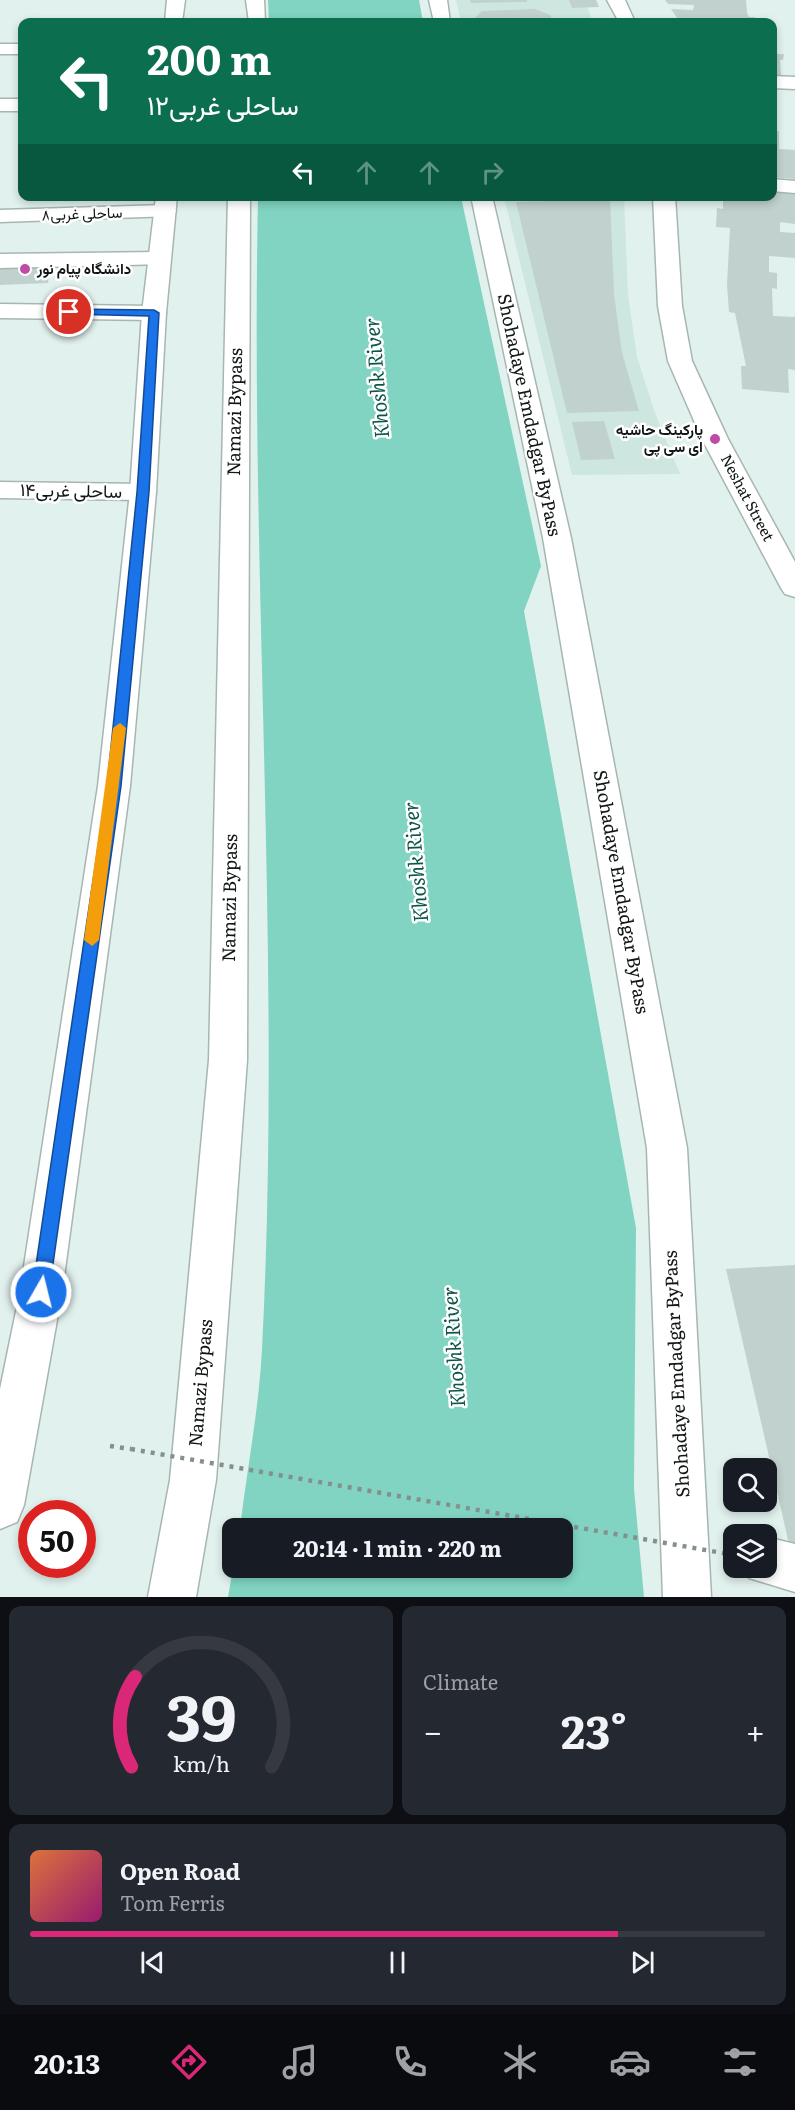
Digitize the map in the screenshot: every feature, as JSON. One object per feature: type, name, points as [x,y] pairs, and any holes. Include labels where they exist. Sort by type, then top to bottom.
[{"type":"main road","points":[[174,18],[176,0]]},
{"type":"main road","points":[[255,0],[257,18]]},
{"type":"main road","points":[[438,0],[441,18]]},
{"type":"main road","points":[[615,0],[625,18]]},
{"type":"main road","points":[[0,49],[18,49]]},
{"type":"main road","points":[[777,82],[795,84]]},
{"type":"main road","points":[[0,105],[18,105]]},
{"type":"main road","points":[[777,185],[795,186]]},
{"type":"main road","name":"Namazi Bypass","points":[[172,1597],[193,1480],[228,1060],[239,201]]},
{"type":"main road","name":"Shohadaye Emdadgar ByPass","points":[[482,201],[557,538],[667,1148],[687,1597]]},
{"type":"main road","name":"Neshat Street","points":[[664,201],[670,306],[680,361],[715,440],[795,588]]},
{"type":"main road","points":[[0,1505],[41,1292],[111,810],[143,492],[154,313],[167,202]]},
{"type":"main road","name":"ساحلی غربی۸","points":[[0,216],[167,202]]},
{"type":"main road","points":[[0,261],[159,259]]},
{"type":"main road","points":[[0,311],[154,313]]},
{"type":"main road","name":"ساحلی غربی۱۴","points":[[0,490],[143,492]]},
{"type":"main road","points":[[777,1564],[795,1568]]},
{"type":"path","points":[[110,1446],[723,1553]]},
{"type":"shaded area","points":[[456,0],[569,0],[572,8],[587,7],[591,18],[460,18]]},
{"type":"shaded area","points":[[505,201],[624,201],[628,295],[637,357],[655,413],[680,474],[572,475]]},
{"type":"water","points":[[268,0],[419,0],[422,18],[269,18]]},
{"type":"water","name":"Khoshk River","points":[[258,201],[462,201],[541,566],[524,611],[636,1228],[634,1489],[644,1597],[228,1597],[231,1578],[573,1578],[573,1518],[241,1518],[256,1416],[262,1349],[267,1205],[269,1061],[258,485]]},
{"type":"building","points":[[470,0],[527,0],[527,2],[471,3]]},
{"type":"building","points":[[569,0],[596,0],[599,7],[572,8]]},
{"type":"building","points":[[665,0],[746,0],[749,17],[755,18],[677,18],[671,9],[693,10],[694,5],[668,4]]},
{"type":"building","points":[[535,9],[550,15],[551,18],[475,18],[482,11]]},
{"type":"building","points":[[777,53],[784,54],[783,60],[780,60],[781,75],[777,75]]},
{"type":"building","points":[[777,131],[779,131],[779,149],[795,150],[795,179],[777,177]]},
{"type":"building","points":[[777,192],[795,194],[795,224],[780,222],[780,232],[795,233],[795,258],[769,256],[769,272],[777,273],[777,289],[772,288],[773,316],[795,317],[795,370],[788,369],[789,393],[742,389],[741,366],[746,366],[735,313],[729,312],[727,285],[730,228],[716,227],[717,208],[723,209],[723,201],[777,201]]},
{"type":"building","points":[[610,201],[614,294],[622,353],[639,411],[567,413],[516,202]]},
{"type":"building","name":"دانشگاه پیام نور","points":[[52,252],[48,283],[0,285],[0,254]]},
{"type":"building","points":[[604,421],[615,459],[581,460],[572,422]]},
{"type":"building","points":[[795,1265],[795,1566],[777,1492],[777,1458],[769,1458],[726,1269]]},
{"type":"slow traffic","points":[[92,940],[120,728]]},
{"type":"place","name":"دانشگاه پیام نور","points":[[25,269]]},
{"type":"place","name":"پارکینگ حاشیه ای سی پی","points":[[715,439]]},
{"type":"route","points":[[41,1292],[114,786],[143,492],[154,313],[69,312]]}]
